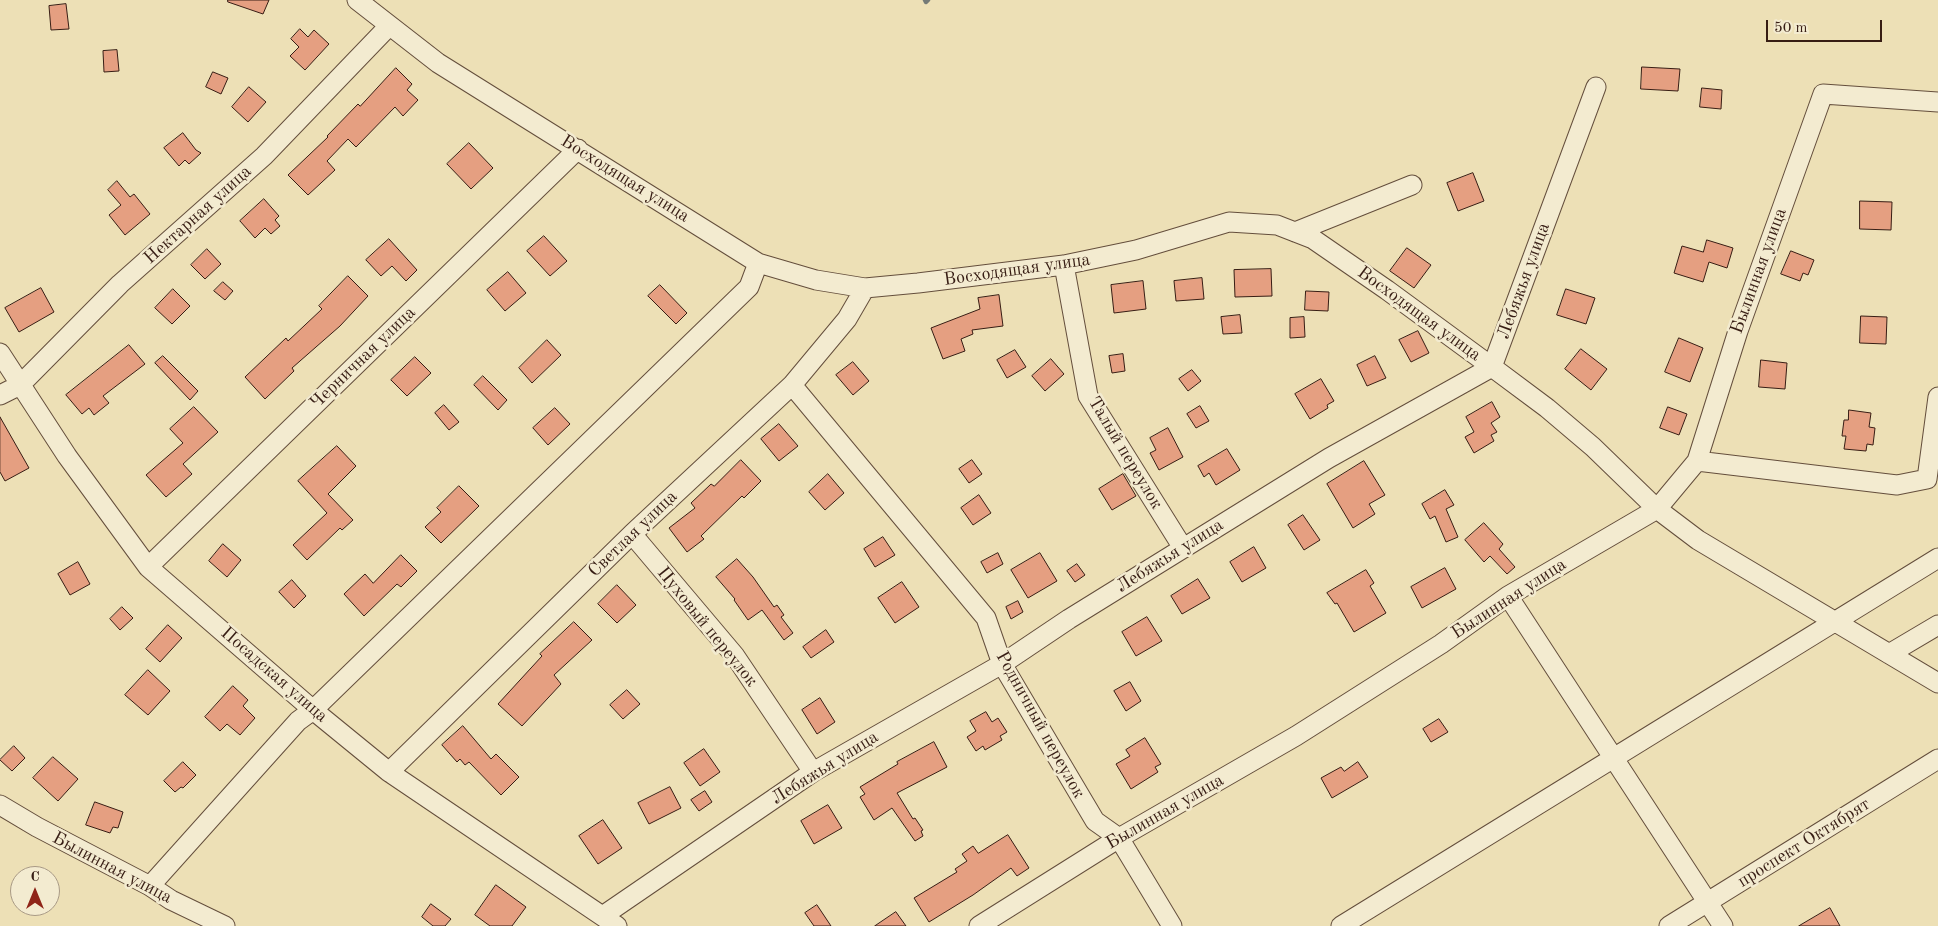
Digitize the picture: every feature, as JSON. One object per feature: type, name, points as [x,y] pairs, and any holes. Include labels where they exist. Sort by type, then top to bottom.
[{"type":"street","name":"Восходящая улица","points":[[357,0],[438,63],[758,263],[816,280],[865,288],[1064,265],[1136,250],[1229,222],[1277,225],[1313,239],[1388,290],[1547,408],[1593,447],[1657,509],[1698,540],[1938,683]]},
{"type":"street","name":"Нектарная улица","points":[[0,395],[20,385],[120,284],[264,156],[389,26]]},
{"type":"street","name":"Лебяжья улица","points":[[610,921],[813,772],[1002,664],[1069,619],[1329,458],[1492,367],[1596,87]]},
{"type":"street","name":"Былинная улица","points":[[979,926],[1120,838],[1296,736],[1441,644],[1508,596],[1657,509],[1697,461],[1738,330],[1823,94],[1938,102]]},
{"type":"street","name":"Черничная улица","points":[[148,567],[578,149]]},
{"type":"street","points":[[1295,232],[1412,185]]},
{"type":"street","points":[[150,886],[298,721],[313,710],[750,287],[758,263]]},
{"type":"street","name":"Талый переулок","points":[[1064,265],[1088,396],[1183,548]]},
{"type":"street","name":"Светлая улица","points":[[389,772],[632,534],[792,385],[847,319],[865,288]]},
{"type":"street","name":"Посадская улица","points":[[0,353],[68,456],[148,567],[313,710],[389,772],[610,921]]},
{"type":"street","name":"Родничный переулок","points":[[792,385],[986,618],[1002,664],[1095,821],[1120,838],[1172,926]]},
{"type":"street","points":[[1697,461],[1897,485],[1927,479],[1938,397]]},
{"type":"street","name":"Пуховый переулок","points":[[632,534],[735,656],[813,772]]},
{"type":"street","points":[[1341,926],[1938,558]]},
{"type":"street","points":[[1508,596],[1723,926]]},
{"type":"street","points":[[1889,654],[1938,625]]},
{"type":"street","name":"проспект Октябрят","points":[[1669,926],[1938,759]]},
{"type":"street","name":"Былинная улица","points":[[0,806],[150,886],[171,900],[225,926]]},
{"type":"building","points":[[228,0],[269,0],[263,14],[228,2]]},
{"type":"building","points":[[66,4],[69,29],[51,30],[49,6]]},
{"type":"building","points":[[300,29],[308,37],[314,30],[329,44],[305,70],[290,56],[299,47],[291,39]]},
{"type":"building","points":[[117,50],[119,71],[104,72],[103,51]]},
{"type":"building","points":[[1642,67],[1680,69],[1678,91],[1641,89]]},
{"type":"building","points":[[396,68],[412,84],[407,90],[418,100],[403,116],[395,107],[356,147],[348,139],[327,161],[335,170],[308,195],[288,175],[328,137],[358,104],[360,106]]},
{"type":"building","points":[[213,72],[228,78],[221,94],[206,87]]},
{"type":"building","points":[[249,87],[266,102],[248,122],[232,107]]},
{"type":"building","points":[[1702,88],[1722,90],[1721,109],[1700,107]]},
{"type":"building","points":[[183,133],[196,150],[201,153],[189,164],[185,160],[179,166],[164,148]]},
{"type":"building","points":[[469,143],[493,168],[471,189],[447,164]]},
{"type":"building","points":[[1473,173],[1484,201],[1458,211],[1447,183]]},
{"type":"building","points":[[117,181],[130,197],[134,194],[150,214],[125,235],[109,215],[121,205],[108,190]]},
{"type":"building","points":[[264,199],[279,216],[275,220],[280,226],[271,234],[265,228],[255,238],[240,221]]},
{"type":"building","points":[[1860,201],[1892,202],[1891,230],[1860,229]]},
{"type":"building","points":[[544,236],[567,261],[550,276],[527,251]]},
{"type":"building","points":[[389,239],[417,270],[406,281],[392,266],[381,276],[366,260]]},
{"type":"building","points":[[1707,240],[1733,248],[1727,268],[1709,262],[1703,282],[1674,273],[1682,246],[1703,252]]},
{"type":"building","points":[[1407,248],[1431,265],[1414,288],[1390,271]]},
{"type":"building","points":[[207,249],[221,264],[205,279],[191,265]]},
{"type":"building","points":[[1791,251],[1814,260],[1808,275],[1803,273],[1800,281],[1781,274]]},
{"type":"building","points":[[1271,269],[1272,296],[1235,297],[1234,270]]},
{"type":"building","points":[[508,272],[526,293],[505,311],[487,290]]},
{"type":"building","points":[[348,276],[368,296],[340,326],[292,368],[294,371],[265,399],[245,377],[286,338],[288,341],[322,309],[319,306]]},
{"type":"building","points":[[1202,278],[1204,299],[1176,301],[1174,281]]},
{"type":"building","points":[[1143,281],[1146,309],[1114,313],[1111,285]]},
{"type":"building","points":[[223,282],[233,291],[225,300],[214,291]]},
{"type":"building","points":[[660,285],[687,313],[676,324],[648,296]]},
{"type":"building","points":[[41,288],[54,312],[19,332],[5,308]]},
{"type":"building","points":[[173,289],[190,306],[172,324],[155,308]]},
{"type":"building","points":[[1566,289],[1595,298],[1586,324],[1557,315]]},
{"type":"building","points":[[1306,291],[1329,292],[1328,311],[1305,310]]},
{"type":"building","points":[[999,295],[1003,326],[972,330],[973,334],[961,339],[965,351],[943,359],[931,328],[980,309],[978,298]]},
{"type":"building","points":[[1240,315],[1242,333],[1223,334],[1221,317]]},
{"type":"building","points":[[1861,316],[1887,317],[1886,344],[1860,343]]},
{"type":"building","points":[[1304,317],[1305,337],[1290,338],[1290,318]]},
{"type":"building","points":[[1418,331],[1429,353],[1411,362],[1399,340]]},
{"type":"building","points":[[1679,338],[1703,348],[1690,382],[1665,372]]},
{"type":"building","points":[[547,340],[561,355],[532,383],[519,368]]},
{"type":"building","points":[[129,345],[145,364],[103,396],[109,403],[94,415],[89,408],[82,414],[66,395]]},
{"type":"building","points":[[1581,349],[1607,369],[1591,390],[1565,369]]},
{"type":"building","points":[[1015,350],[1026,367],[1007,378],[997,360]]},
{"type":"building","points":[[1123,354],[1125,371],[1112,373],[1109,356]]},
{"type":"building","points":[[163,356],[198,391],[190,400],[155,363]]},
{"type":"building","points":[[1375,356],[1386,378],[1367,386],[1357,365]]},
{"type":"building","points":[[415,357],[431,373],[407,396],[391,380]]},
{"type":"building","points":[[1051,359],[1064,374],[1045,391],[1032,376]]},
{"type":"building","points":[[1761,360],[1787,363],[1785,389],[1759,387]]},
{"type":"building","points":[[853,362],[869,381],[853,395],[836,375]]},
{"type":"building","points":[[1192,370],[1201,381],[1188,391],[1179,379]]},
{"type":"building","points":[[483,376],[507,400],[498,410],[474,385]]},
{"type":"building","points":[[1321,379],[1334,401],[1327,405],[1328,408],[1310,419],[1295,394]]},
{"type":"building","points":[[1492,402],[1500,417],[1491,423],[1497,432],[1491,435],[1494,441],[1474,453],[1465,437],[1474,432],[1466,417]]},
{"type":"building","points":[[444,405],[459,422],[449,430],[435,413]]},
{"type":"building","points":[[1200,406],[1209,421],[1196,428],[1187,414]]},
{"type":"building","points":[[194,407],[218,432],[183,464],[192,474],[166,497],[146,475],[183,443],[170,429]]},
{"type":"building","points":[[1668,407],[1687,414],[1679,435],[1660,428]]},
{"type":"building","points":[[555,408],[570,424],[548,445],[533,428]]},
{"type":"building","points":[[1849,410],[1871,413],[1869,427],[1875,428],[1873,445],[1867,444],[1866,451],[1844,449],[1846,436],[1842,436],[1844,420],[1848,420]]},
{"type":"building","points":[[0,417],[29,468],[5,481],[0,472]]},
{"type":"building","points":[[779,424],[798,446],[779,461],[761,439]]},
{"type":"building","points":[[1168,428],[1183,457],[1159,470],[1150,453],[1156,450],[1150,438]]},
{"type":"building","points":[[337,446],[356,466],[328,494],[353,520],[342,530],[340,528],[307,560],[293,545],[327,513],[298,481]]},
{"type":"building","points":[[1227,449],[1240,470],[1216,485],[1209,473],[1204,477],[1198,466]]},
{"type":"building","points":[[741,460],[761,481],[744,498],[742,496],[701,536],[704,539],[687,552],[669,528],[695,508],[691,503],[711,484],[714,486]]},
{"type":"building","points":[[972,460],[982,474],[969,483],[959,469]]},
{"type":"building","points":[[1364,461],[1385,495],[1369,504],[1375,514],[1353,528],[1327,484]]},
{"type":"building","points":[[828,474],[844,493],[825,510],[809,492]]},
{"type":"building","points":[[1123,474],[1136,496],[1112,510],[1099,489]]},
{"type":"building","points":[[459,486],[479,506],[441,543],[425,527],[441,512],[437,508]]},
{"type":"building","points":[[1445,490],[1454,505],[1446,509],[1458,537],[1446,542],[1435,516],[1430,519],[1422,504]]},
{"type":"building","points":[[979,495],[991,513],[973,525],[961,508]]},
{"type":"building","points":[[1303,515],[1320,540],[1304,550],[1288,525]]},
{"type":"building","points":[[1484,523],[1503,544],[1499,549],[1515,567],[1507,574],[1490,556],[1484,562],[1465,540]]},
{"type":"building","points":[[883,537],[895,555],[875,567],[864,549]]},
{"type":"building","points":[[223,544],[241,560],[227,577],[209,561]]},
{"type":"building","points":[[1254,547],[1266,568],[1242,582],[1230,562]]},
{"type":"building","points":[[998,553],[1003,564],[987,573],[981,562]]},
{"type":"building","points":[[1040,553],[1057,581],[1028,598],[1011,570]]},
{"type":"building","points":[[401,555],[417,571],[401,587],[397,584],[364,616],[344,594],[365,574],[373,583]]},
{"type":"building","points":[[737,559],[753,577],[774,607],[777,605],[784,615],[781,617],[793,633],[784,640],[762,610],[748,620],[735,599],[716,577]]},
{"type":"building","points":[[78,562],[90,584],[70,595],[58,574]]},
{"type":"building","points":[[1077,564],[1085,575],[1075,582],[1067,571]]},
{"type":"building","points":[[1445,568],[1456,589],[1422,608],[1411,587]]},
{"type":"building","points":[[1366,570],[1374,583],[1370,586],[1386,613],[1354,632],[1337,603],[1335,604],[1327,593]]},
{"type":"building","points":[[1198,579],[1210,598],[1182,614],[1171,596]]},
{"type":"building","points":[[292,580],[306,596],[294,608],[279,592]]},
{"type":"building","points":[[902,582],[919,607],[895,623],[878,598]]},
{"type":"building","points":[[617,585],[636,605],[617,623],[598,604]]},
{"type":"building","points":[[1018,601],[1023,612],[1011,619],[1006,607]]},
{"type":"building","points":[[122,607],[133,618],[120,630],[110,619]]},
{"type":"building","points":[[1147,617],[1162,641],[1136,656],[1122,632]]},
{"type":"building","points":[[574,622],[592,640],[554,675],[561,684],[522,726],[498,704],[542,656],[540,654]]},
{"type":"building","points":[[168,625],[182,638],[160,662],[146,649]]},
{"type":"building","points":[[826,630],[834,642],[811,658],[803,647]]},
{"type":"building","points":[[148,670],[170,691],[148,715],[125,695]]},
{"type":"building","points":[[1130,682],[1141,701],[1126,711],[1114,691]]},
{"type":"building","points":[[233,686],[248,700],[243,706],[255,718],[240,735],[227,724],[220,731],[205,717]]},
{"type":"building","points":[[627,690],[640,704],[623,719],[610,705]]},
{"type":"building","points":[[820,698],[835,722],[817,734],[802,710]]},
{"type":"building","points":[[986,712],[992,722],[998,718],[1007,732],[1000,736],[1002,740],[985,750],[983,746],[976,751],[967,737],[976,731],[970,721]]},
{"type":"building","points":[[1439,719],[1448,732],[1431,742],[1423,729]]},
{"type":"building","points":[[463,726],[491,759],[496,754],[519,777],[501,795],[469,762],[465,765],[460,759],[457,762],[442,745]]},
{"type":"building","points":[[1145,738],[1161,764],[1155,767],[1158,772],[1131,789],[1116,764],[1130,756],[1126,750]]},
{"type":"building","points":[[934,742],[947,767],[897,793],[913,819],[915,818],[923,830],[921,831],[923,836],[915,841],[892,808],[874,820],[860,797],[865,794],[860,787],[898,764],[897,762]]},
{"type":"building","points":[[14,746],[25,758],[12,771],[0,760]]},
{"type":"building","points":[[704,749],[720,772],[700,786],[684,763]]},
{"type":"building","points":[[53,757],[78,779],[58,801],[33,778]]},
{"type":"building","points":[[183,762],[196,775],[183,788],[181,787],[175,792],[164,781]]},
{"type":"building","points":[[1358,762],[1368,777],[1332,798],[1321,778],[1341,767],[1344,771]]},
{"type":"building","points":[[670,787],[681,808],[649,824],[638,803]]},
{"type":"building","points":[[705,791],[712,802],[699,811],[691,800]]},
{"type":"building","points":[[95,802],[123,812],[118,828],[113,827],[110,833],[86,825]]},
{"type":"building","points":[[828,805],[842,828],[814,844],[801,821]]},
{"type":"building","points":[[603,820],[622,848],[598,864],[579,836]]},
{"type":"building","points":[[1008,835],[1029,868],[1017,876],[1011,868],[973,895],[929,922],[914,898],[957,872],[955,869],[967,861],[962,854],[973,846],[978,853]]},
{"type":"building","points":[[496,885],[526,907],[512,926],[490,926],[475,915]]},
{"type":"building","points":[[431,904],[451,919],[445,926],[433,926],[422,917]]},
{"type":"building","points":[[817,905],[831,926],[814,926],[805,913]]},
{"type":"building","points":[[1830,908],[1840,926],[1799,926]]},
{"type":"building","points":[[896,912],[906,926],[875,926]]},
{"type":"waterway","points":[[925,0],[926,2],[928,0]]}]
